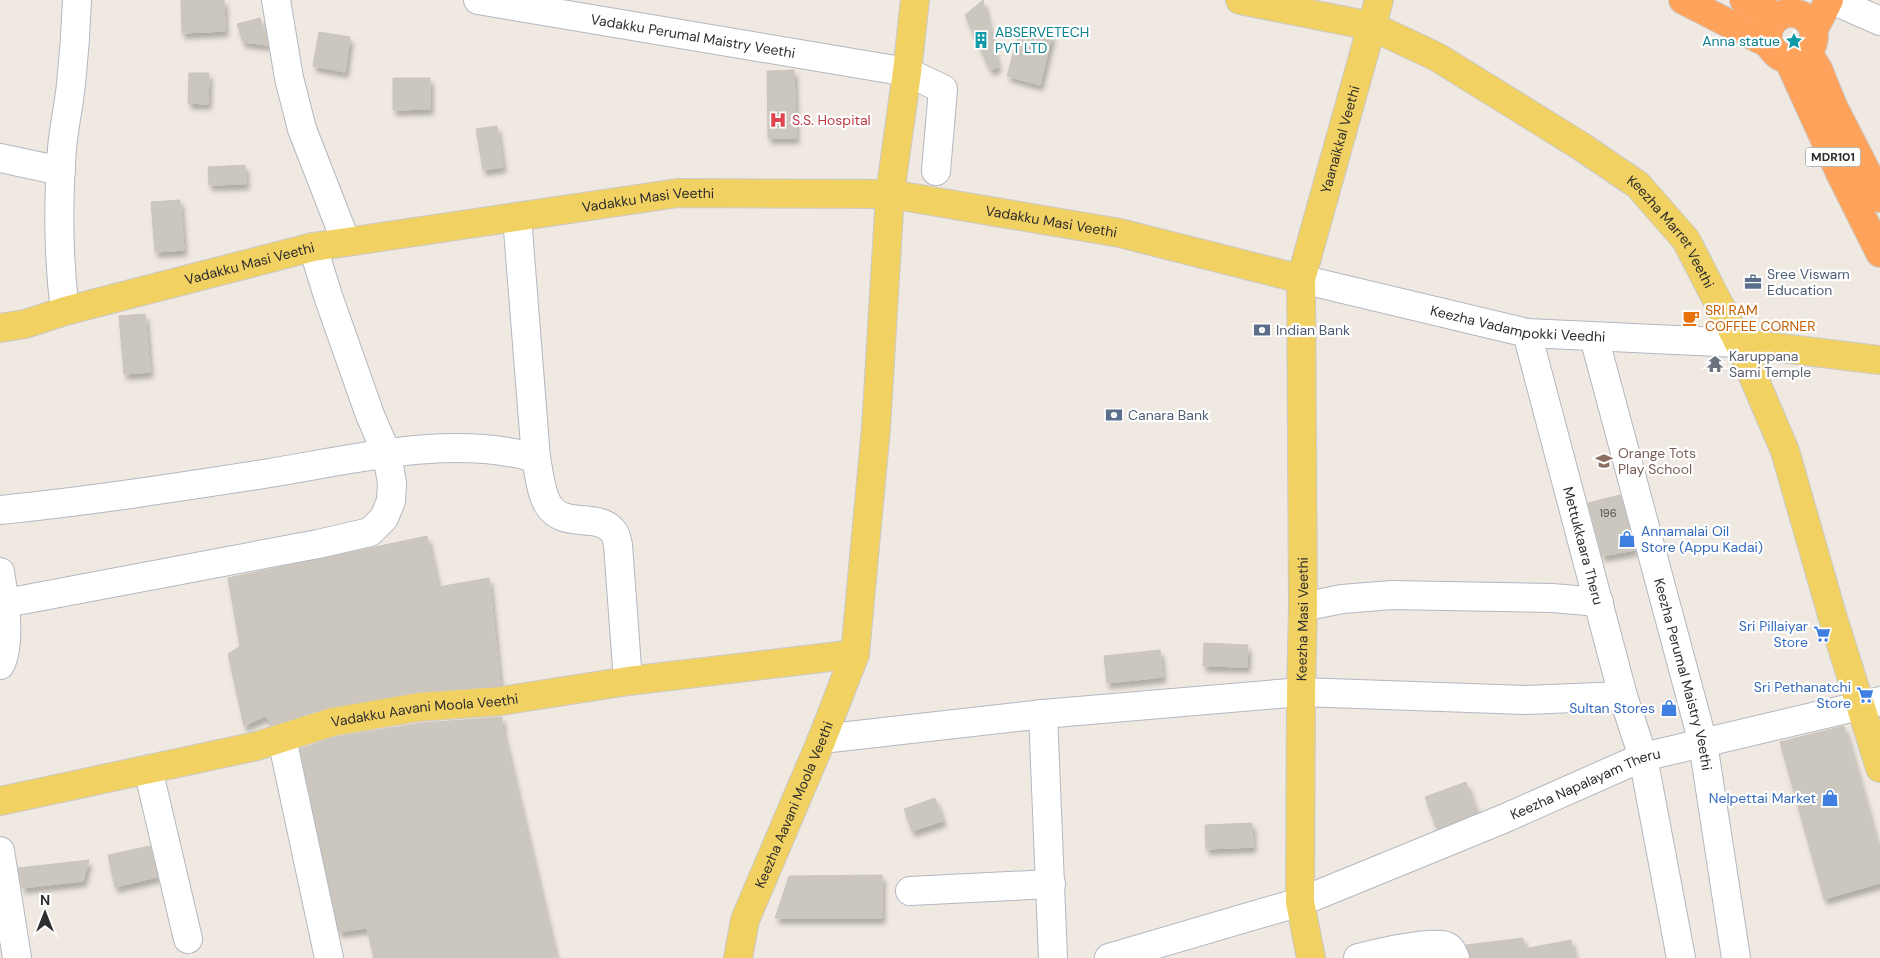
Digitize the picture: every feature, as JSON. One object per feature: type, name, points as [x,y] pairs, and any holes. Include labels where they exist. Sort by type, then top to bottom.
[{"type":"highway","points":[[1683,0],[1795,46]]},
{"type":"highway","points":[[1744,0],[1789,10],[1805,17],[1795,46]]},
{"type":"highway","points":[[1795,46],[1831,0]]},
{"type":"highway","points":[[1789,10],[1768,28],[1795,46]]},
{"type":"highway","name":"MDR101","points":[[1795,46],[1818,69],[1833,106],[1880,198]]},
{"type":"highway","name":"MDR101","points":[[1795,46],[1840,173],[1880,253]]},
{"type":"main road","name":"Keezha Aavani Moola Veethi","points":[[738,958],[745,920],[822,740],[855,654],[876,428],[890,194],[907,72],[914,0]]},
{"type":"main road","name":"Keezha Marret Veethi","points":[[1240,0],[1370,26],[1437,57],[1579,145],[1638,185],[1686,240],[1739,343],[1785,451],[1832,615],[1870,703],[1880,768]]},
{"type":"main road","name":"Yaanaikkal Veethi","points":[[1301,279],[1370,26],[1379,0]]},
{"type":"main road","name":"Vadakku Masi Veethi","points":[[0,328],[25,324],[65,311],[312,247],[678,192],[890,194],[1120,233],[1301,279]]},
{"type":"main road","name":"Keezha Masi Veethi","points":[[1301,279],[1303,607],[1300,902],[1310,958]]},
{"type":"main road","points":[[1739,343],[1880,360]]},
{"type":"main road","name":"Vadakku Aavani Moola Veethi","points":[[0,801],[257,746],[332,722],[419,707],[501,701],[628,681],[855,654]]},
{"type":"street","points":[[65,311],[61,282],[58,210],[76,30],[77,0]]},
{"type":"street","points":[[276,0],[289,78],[302,129],[346,242]]},
{"type":"street","name":"Vadakku Perumal Maistry Veethi","points":[[478,0],[907,72],[943,89],[936,171]]},
{"type":"street","points":[[1831,0],[1880,21]]},
{"type":"street","points":[[0,158],[61,171]]},
{"type":"street","points":[[517,217],[536,458],[543,494],[554,513],[567,518],[598,523],[612,529],[615,534],[618,544],[628,681]]},
{"type":"street","points":[[6,603],[318,544],[370,532],[384,518],[391,501],[392,483],[387,454],[370,415],[312,247]]},
{"type":"street","name":"Keezha Vadampokki Veedhi","points":[[1301,279],[1527,333],[1739,343]]},
{"type":"street","name":"Mettukkaara Theru","points":[[1527,333],[1623,696],[1643,757],[1681,958]]},
{"type":"street","name":"Keezha Perumal Maistry Veethi","points":[[1594,337],[1703,743],[1736,958]]},
{"type":"street","points":[[0,510],[71,503],[417,450],[485,449],[512,451],[536,458]]},
{"type":"street","points":[[0,572],[6,603],[6,643],[0,665]]},
{"type":"street","points":[[1303,607],[1342,599],[1392,595],[1552,598],[1599,602]]},
{"type":"street","points":[[822,740],[1043,714],[1301,692],[1526,700],[1623,696]]},
{"type":"street","name":"Keezha Napalayam Theru","points":[[1109,958],[1300,902],[1503,819],[1643,757],[1870,703]]},
{"type":"street","points":[[1043,714],[1053,958]]},
{"type":"street","points":[[282,739],[329,958]]},
{"type":"street","points":[[148,769],[188,939]]},
{"type":"street","points":[[0,851],[17,958]]},
{"type":"street","points":[[910,890],[1051,884]]},
{"type":"street","points":[[1358,958],[1430,945],[1446,946],[1453,952],[1455,958]]},
{"type":"building","points":[[181,0],[224,0],[225,31],[182,33]]},
{"type":"building","name":"ABSERVETECH PVT LTD","points":[[983,0],[998,67],[990,70],[965,15]]},
{"type":"building","points":[[260,18],[268,45],[243,42],[237,24]]},
{"type":"building","points":[[1020,27],[1052,35],[1040,85],[1007,76]]},
{"type":"building","points":[[319,32],[350,37],[345,72],[313,66]]},
{"type":"building","points":[[794,70],[796,138],[768,138],[767,71]]},
{"type":"building","points":[[189,73],[209,73],[208,104],[188,103]]},
{"type":"building","points":[[393,78],[430,78],[430,109],[393,110]]},
{"type":"building","points":[[497,126],[503,167],[483,170],[476,129]]},
{"type":"building","points":[[245,165],[246,184],[209,185],[208,167]]},
{"type":"building","points":[[180,200],[184,250],[155,252],[151,202]]},
{"type":"building","points":[[145,314],[150,372],[124,374],[119,316]]},
{"type":"building","points":[[1620,495],[1635,550],[1602,556],[1588,503]]},
{"type":"building","points":[[427,536],[438,587],[489,578],[500,685],[416,692],[329,707],[272,725],[265,716],[244,726],[228,654],[240,646],[228,578]]},
{"type":"building","points":[[1204,643],[1248,645],[1247,667],[1203,666]]},
{"type":"building","points":[[1160,650],[1163,677],[1107,683],[1104,656]]},
{"type":"building","points":[[502,717],[502,728],[556,958],[374,958],[367,928],[339,932],[300,749],[336,737],[421,723]]},
{"type":"building","name":"Nelpettai Market","points":[[1844,726],[1880,854],[1880,883],[1824,899],[1780,742]]},
{"type":"building","points":[[1466,782],[1477,813],[1437,829],[1425,797]]},
{"type":"building","points":[[935,798],[943,821],[912,831],[904,809]]},
{"type":"building","points":[[1252,823],[1253,847],[1206,849],[1205,825]]},
{"type":"building","points":[[150,846],[157,877],[115,887],[108,855]]},
{"type":"building","points":[[89,860],[83,881],[22,888],[18,868]]},
{"type":"building","points":[[882,875],[882,918],[775,918],[789,876]]},
{"type":"building","points":[[1523,938],[1524,949],[1571,940],[1574,958],[1470,958],[1466,945]]},
{"type":"place","name":"ABSERVETECH PVT LTD","points":[[981,40]]},
{"type":"place","name":"Anna statue","points":[[1794,41]]},
{"type":"place","name":"S.S. Hospital","points":[[778,120]]},
{"type":"place","name":"Sree Viswam Education","points":[[1753,282]]},
{"type":"place","name":"SRI RAM COFFEE CORNER","points":[[1691,318]]},
{"type":"place","name":"Indian Bank","points":[[1262,330]]},
{"type":"place","name":"Karuppana Sami Temple","points":[[1715,364]]},
{"type":"place","name":"Canara Bank","points":[[1114,415]]},
{"type":"place","name":"Orange Tots Play School","points":[[1604,461]]},
{"type":"place","name":"Annamalai Oil Store (Appu Kadai)","points":[[1627,539]]},
{"type":"place","name":"Sri Pillaiyar Store","points":[[1822,634]]},
{"type":"place","name":"Sri Pethanatchi Store","points":[[1865,695]]},
{"type":"place","name":"Sultan Stores","points":[[1669,708]]},
{"type":"place","name":"Nelpettai Market","points":[[1830,798]]}]
